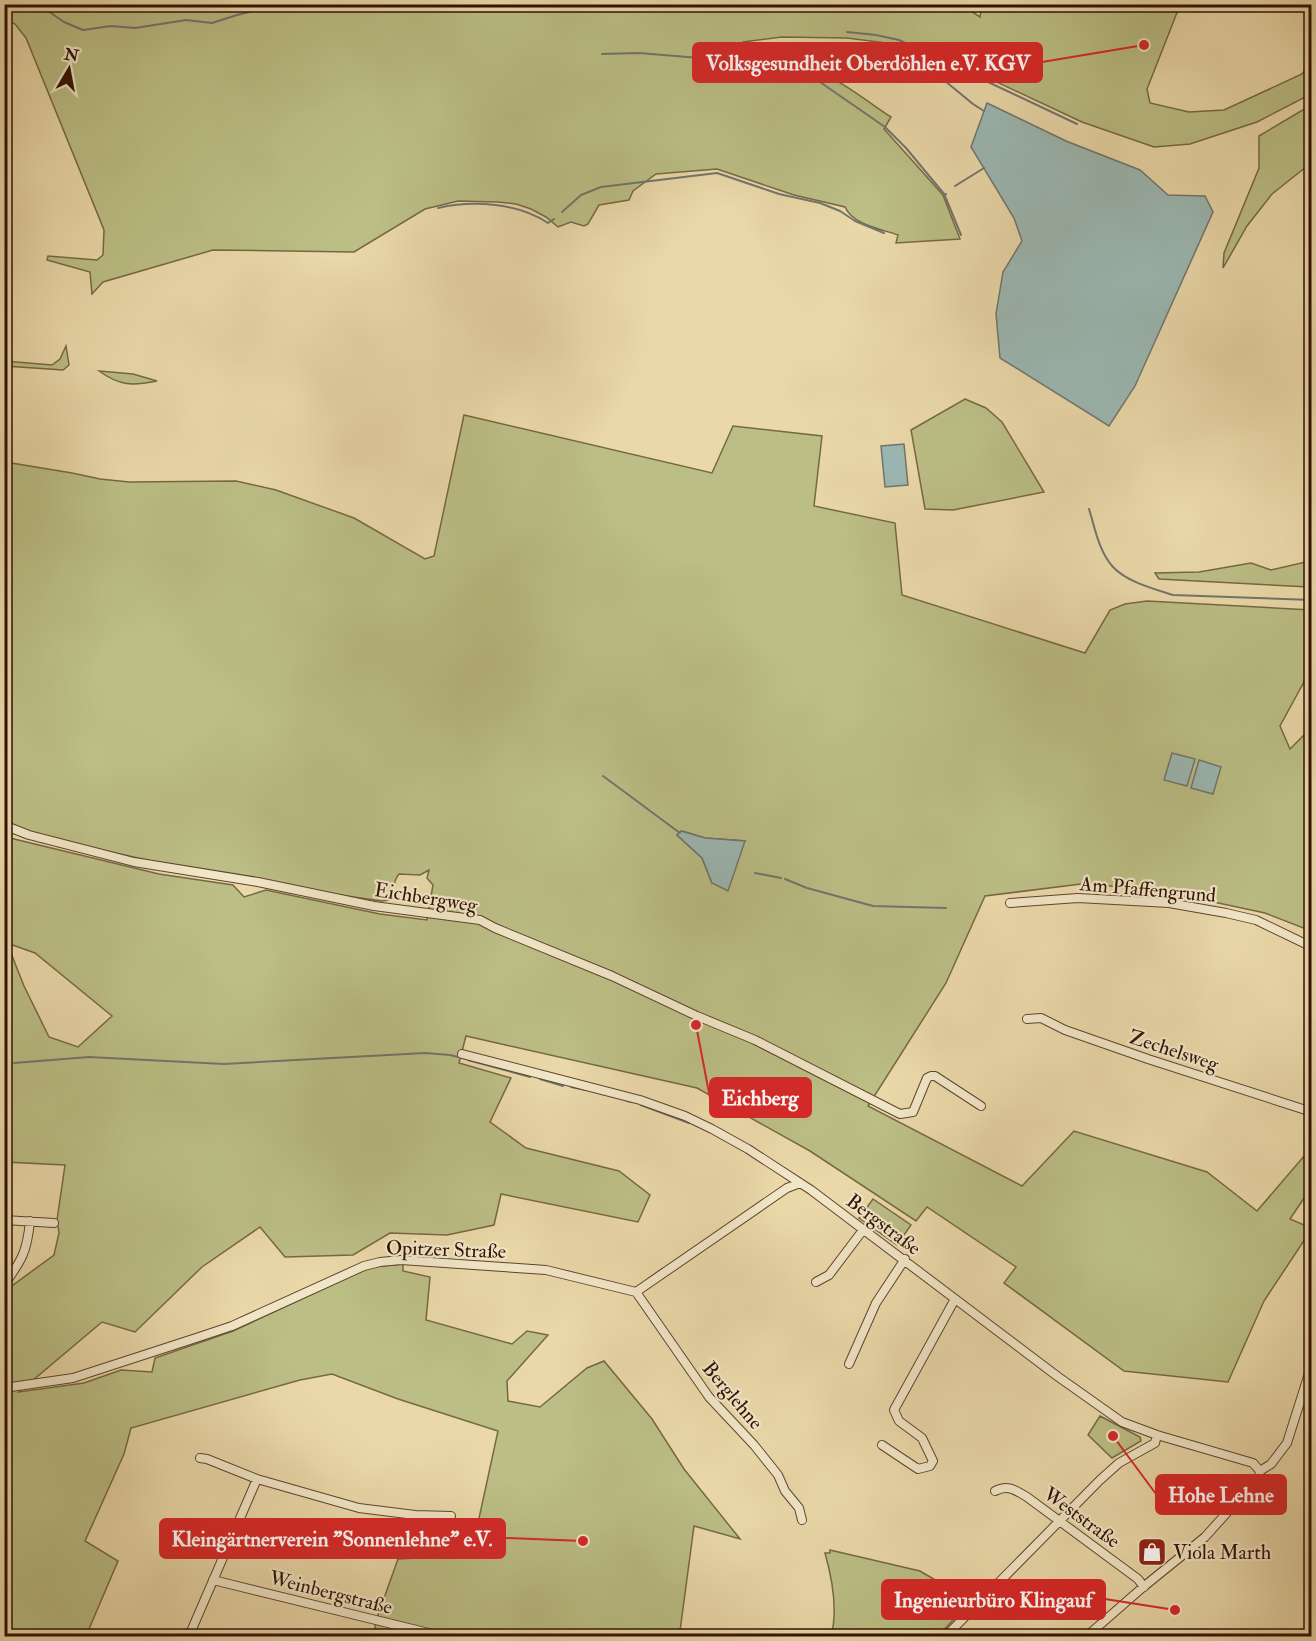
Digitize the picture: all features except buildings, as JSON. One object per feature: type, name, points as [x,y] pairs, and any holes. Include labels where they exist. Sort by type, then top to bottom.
[{"type":"street","name":"Eichbergweg","points":[[4,823],[29,835],[134,862],[258,882],[374,906],[480,920],[755,1040],[900,1114],[913,1112],[927,1078],[935,1076],[981,1106]]},
{"type":"street","name":"Am Pfaffengrund","points":[[1010,903],[1078,898],[1169,903],[1256,921],[1311,947]]},
{"type":"street","name":"Zechelsweg","points":[[1027,1019],[1041,1018],[1065,1030],[1148,1059],[1311,1112]]},
{"type":"street","name":"Bergstraße","points":[[462,1054],[595,1088],[685,1116],[748,1149],[800,1183],[1109,1414],[1122,1422],[1157,1435],[1253,1463],[1260,1471]]},
{"type":"street","points":[[636,1292],[787,1188],[800,1183]]},
{"type":"street","points":[[4,1220],[54,1223]]},
{"type":"street","points":[[4,1285],[21,1263],[28,1245],[30,1221]]},
{"type":"street","points":[[816,1282],[829,1275],[863,1230]]},
{"type":"street","points":[[849,1364],[876,1303],[904,1259]]},
{"type":"street","name":"Opitzer Straße","points":[[4,1388],[73,1378],[232,1326],[364,1266],[380,1262],[435,1261],[546,1270],[636,1292]]},
{"type":"street","name":"Berglehne","points":[[636,1292],[709,1397],[754,1445],[778,1475],[785,1491],[799,1508],[802,1520]]},
{"type":"street","points":[[882,1445],[918,1469],[930,1466],[933,1461],[922,1438],[899,1422],[894,1410],[955,1299]]},
{"type":"street","points":[[1087,1636],[1205,1537],[1251,1486],[1260,1471],[1271,1464],[1287,1443],[1311,1364]]},
{"type":"street","points":[[946,1636],[1119,1463],[1155,1443],[1157,1435]]},
{"type":"street","points":[[200,1458],[257,1479],[359,1508],[415,1515],[451,1516]]},
{"type":"street","points":[[189,1636],[257,1479]]},
{"type":"street","name":"Weststraße","points":[[995,1491],[1002,1487],[1011,1488],[1138,1579],[1144,1587]]},
{"type":"street","name":"Weinbergstraße","points":[[213,1580],[441,1636]]},
{"type":"green space","points":[[5,4],[960,4],[980,17],[982,5],[1180,5],[1147,89],[1150,103],[1189,112],[1224,110],[1302,74],[1311,62],[1311,94],[1257,122],[1190,144],[1154,147],[1082,122],[920,46],[912,44],[909,53],[886,43],[847,38],[782,37],[743,42],[741,57],[790,64],[829,76],[891,117],[884,129],[943,195],[960,239],[896,243],[898,235],[861,222],[854,218],[845,207],[794,195],[717,169],[656,174],[633,191],[629,200],[599,205],[588,224],[584,226],[571,222],[558,227],[546,217],[516,204],[458,201],[425,209],[354,252],[213,250],[103,282],[92,294],[90,272],[47,260],[48,256],[97,260],[103,255],[104,230],[26,38],[15,24],[4,19]]},
{"type":"green space","points":[[1311,105],[1311,163],[1272,194],[1247,226],[1223,268],[1224,253],[1259,168],[1259,136]]},
{"type":"green space","points":[[66,346],[69,365],[63,370],[5,366],[5,361],[52,365],[60,359]]},
{"type":"green space","points":[[99,371],[133,374],[157,381],[127,384],[113,380]]},
{"type":"green space","points":[[965,399],[986,408],[1002,422],[1044,492],[953,510],[925,509],[911,430]]},
{"type":"green space","points":[[464,415],[712,473],[733,426],[822,436],[814,506],[895,523],[902,595],[1085,653],[1110,610],[1125,604],[1147,601],[1311,610],[1311,647],[1307,657],[1305,680],[1280,726],[1290,749],[1311,728],[1311,931],[1265,913],[1195,898],[1089,883],[985,896],[946,983],[868,1106],[1022,1186],[1074,1131],[1207,1172],[1257,1211],[1311,1148],[1311,1188],[1290,1219],[1311,1230],[1264,1301],[1228,1382],[1124,1371],[1004,1283],[1016,1267],[927,1207],[916,1221],[810,1151],[697,1088],[466,1036],[459,1063],[511,1078],[490,1122],[526,1148],[619,1171],[650,1195],[638,1222],[501,1194],[494,1225],[447,1235],[390,1233],[353,1255],[285,1257],[260,1227],[202,1267],[135,1332],[102,1322],[19,1392],[84,1383],[121,1370],[152,1372],[155,1358],[233,1331],[362,1271],[374,1267],[403,1264],[403,1271],[430,1277],[426,1320],[512,1344],[527,1331],[548,1335],[507,1381],[508,1401],[540,1407],[587,1368],[604,1361],[652,1419],[684,1469],[740,1539],[694,1526],[681,1636],[543,1636],[534,1632],[531,1636],[373,1636],[398,1559],[471,1555],[498,1431],[398,1399],[332,1374],[300,1380],[131,1428],[124,1454],[85,1541],[118,1561],[86,1636],[5,1636],[5,1291],[54,1255],[59,1233],[57,1220],[65,1165],[5,1162],[5,834],[10,838],[159,874],[233,885],[244,897],[266,890],[380,914],[427,920],[433,885],[427,878],[429,870],[420,875],[399,874],[389,900],[381,901],[228,876],[115,853],[30,832],[12,824],[5,818],[7,792],[4,788],[5,462],[129,482],[236,481],[276,490],[354,518],[425,559],[434,556]],"holes":[[[682,831],[705,838],[745,841],[712,883],[702,858],[677,835]],[[7,943],[35,953],[112,1016],[78,1047],[49,1037],[24,986]]]},
{"type":"green space","points":[[1311,554],[1311,587],[1159,579],[1155,573],[1199,572],[1251,563],[1271,570],[1306,562],[1305,555]]},
{"type":"green space","points":[[873,1199],[911,1225],[897,1245],[859,1218]]},
{"type":"green space","points":[[1100,1416],[1140,1437],[1141,1441],[1112,1458],[1088,1435]]},
{"type":"green space","points":[[830,1550],[920,1571],[971,1601],[938,1636],[831,1636],[834,1616],[833,1594],[825,1553],[830,1553]]},
{"type":"water","points":[[987,103],[1066,141],[1140,170],[1168,195],[1205,196],[1213,212],[1135,386],[1109,426],[1000,358],[996,314],[1003,272],[1022,241],[1014,218],[971,147]]},
{"type":"water","points":[[904,444],[908,485],[885,487],[881,446]]},
{"type":"water","points":[[1172,753],[1195,759],[1187,786],[1164,780]]},
{"type":"water","points":[[1199,760],[1221,767],[1213,794],[1191,788]]},
{"type":"water","points":[[681,831],[705,838],[745,841],[728,891],[712,883],[702,858],[677,835]]},
{"type":"waterway","points":[[38,4],[64,22],[83,30],[111,26],[135,28],[186,20],[212,23],[283,4]]},
{"type":"waterway","points":[[847,32],[899,40],[1077,124]]},
{"type":"waterway","points":[[602,54],[639,53],[700,58],[796,75],[820,82],[885,127],[946,194]]},
{"type":"waterway","points":[[922,62],[984,111]]},
{"type":"waterway","points":[[955,186],[984,168]]},
{"type":"waterway","points":[[562,212],[581,195],[601,187],[717,173],[779,194],[820,203],[884,233]]},
{"type":"waterway","points":[[945,196],[961,235]]},
{"type":"waterway","points":[[438,208],[466,204],[495,205],[523,211],[548,223],[554,219]]},
{"type":"waterway","points":[[1089,509],[1098,540],[1108,561],[1126,577],[1141,584],[1173,595],[1312,600]]},
{"type":"waterway","points":[[603,776],[680,833]]},
{"type":"waterway","points":[[755,873],[781,878]]},
{"type":"waterway","points":[[785,879],[807,888],[873,906],[946,908]]},
{"type":"waterway","points":[[14,1063],[89,1057],[224,1064],[425,1053],[462,1058]]},
{"type":"waterway","points":[[468,1060],[530,1077]]},
{"type":"waterway","points":[[540,1079],[563,1086]]},
{"type":"waterway","points":[[571,1087],[586,1090]]},
{"type":"waterway","points":[[625,1100],[631,1102]]},
{"type":"waterway","points":[[641,1105],[689,1123]]},
{"type":"waterway","points":[[648,1279],[662,1269]]},
{"type":"place","name":"Volksgesundheit Oberdöhlen e.V. KGV","points":[[1144,45]]},
{"type":"place","name":"Eichberg","points":[[696,1025]]},
{"type":"place","name":"Hohe Lehne","points":[[1113,1436]]},
{"type":"place","name":"Kleingärtnerverein \"Sonnenlehne\" e.V.","points":[[583,1541]]},
{"type":"place","name":"Viola Marth","points":[[1152,1552]]},
{"type":"place","name":"Ingenieurbüro Klingauf","points":[[1175,1610]]}]
